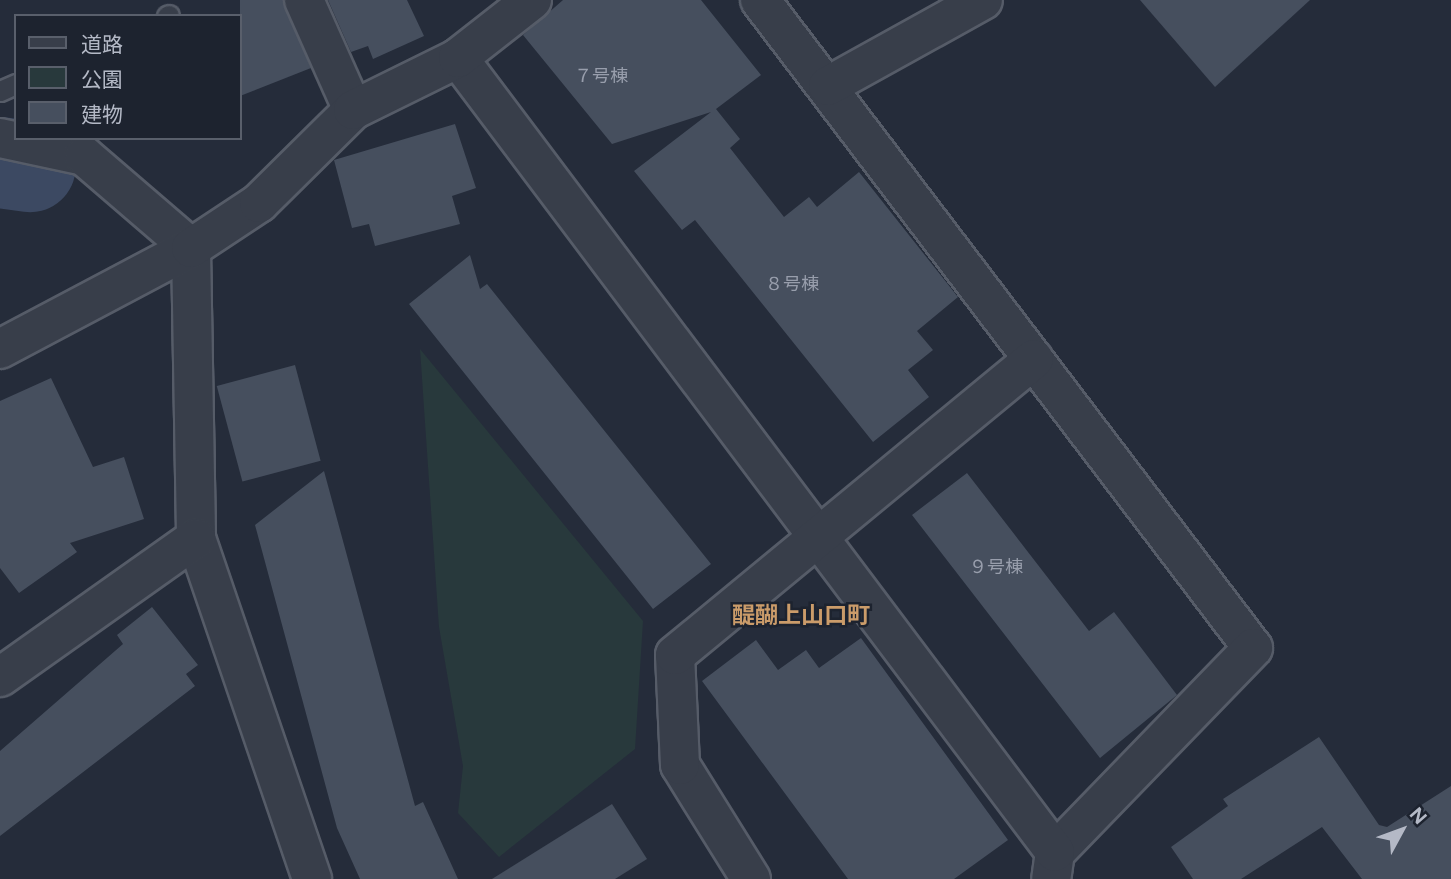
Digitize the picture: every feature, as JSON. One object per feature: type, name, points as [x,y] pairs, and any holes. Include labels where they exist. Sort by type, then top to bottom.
[{"type":"street","points":[[304,0],[353,110]]},
{"type":"street","points":[[0,349],[191,248],[259,203],[353,110],[458,58],[532,0]]},
{"type":"street","points":[[458,58],[818,536],[1053,865],[1253,648],[760,0]]},
{"type":"street","points":[[828,86],[983,0]]},
{"type":"street","points":[[0,138],[84,156],[191,248],[196,538],[312,879]]},
{"type":"street","points":[[751,879],[680,765],[675,655],[1034,359]]},
{"type":"street","points":[[0,677],[196,538]]},
{"type":"green space","points":[[420,349],[643,621],[635,749],[499,857],[458,813],[463,766],[439,627]]},
{"type":"building","points":[[240,0],[283,0],[311,68],[242,95]]},
{"type":"building","points":[[328,0],[407,0],[424,36],[373,59],[368,46],[351,52]]},
{"type":"building","points":[[563,0],[701,0],[761,75],[716,109],[740,139],[730,148],[784,217],[809,197],[817,207],[859,172],[958,297],[917,331],[933,350],[908,370],[929,397],[873,442],[695,220],[682,230],[634,171],[711,112],[612,144],[523,35]]},
{"type":"building","points":[[1140,0],[1310,0],[1215,87]]},
{"type":"building","points":[[455,124],[476,188],[452,196],[460,224],[375,246],[369,224],[352,228],[334,160]]},
{"type":"building","points":[[470,255],[480,289],[487,284],[711,564],[653,609],[409,304]]},
{"type":"building","points":[[295,365],[321,461],[242,482],[217,386]]},
{"type":"building","points":[[51,378],[93,467],[124,457],[144,519],[70,543],[77,552],[19,593],[0,568],[0,401]]},
{"type":"building","points":[[324,471],[415,806],[423,802],[458,879],[360,879],[337,828],[255,525]]},
{"type":"building","points":[[967,473],[1089,631],[1114,612],[1177,695],[1100,758],[912,515]]},
{"type":"building","points":[[152,607],[198,665],[186,674],[195,686],[0,836],[0,751],[123,644],[117,635]]},
{"type":"building","points":[[861,638],[1008,840],[954,879],[848,879],[702,681],[756,640],[778,670],[806,650],[819,668]]},
{"type":"building","points":[[1319,737],[1379,825],[1387,827],[1451,786],[1451,879],[1362,879],[1322,827],[1241,879],[1193,879],[1171,847],[1228,806],[1223,799]]},
{"type":"building","points":[[612,804],[647,859],[615,879],[492,879]]},
{"type":"waterway","points":[[0,162],[30,166]]},
{"type":"district","name":"醍醐上山口町","points":[[801,615]]}]
